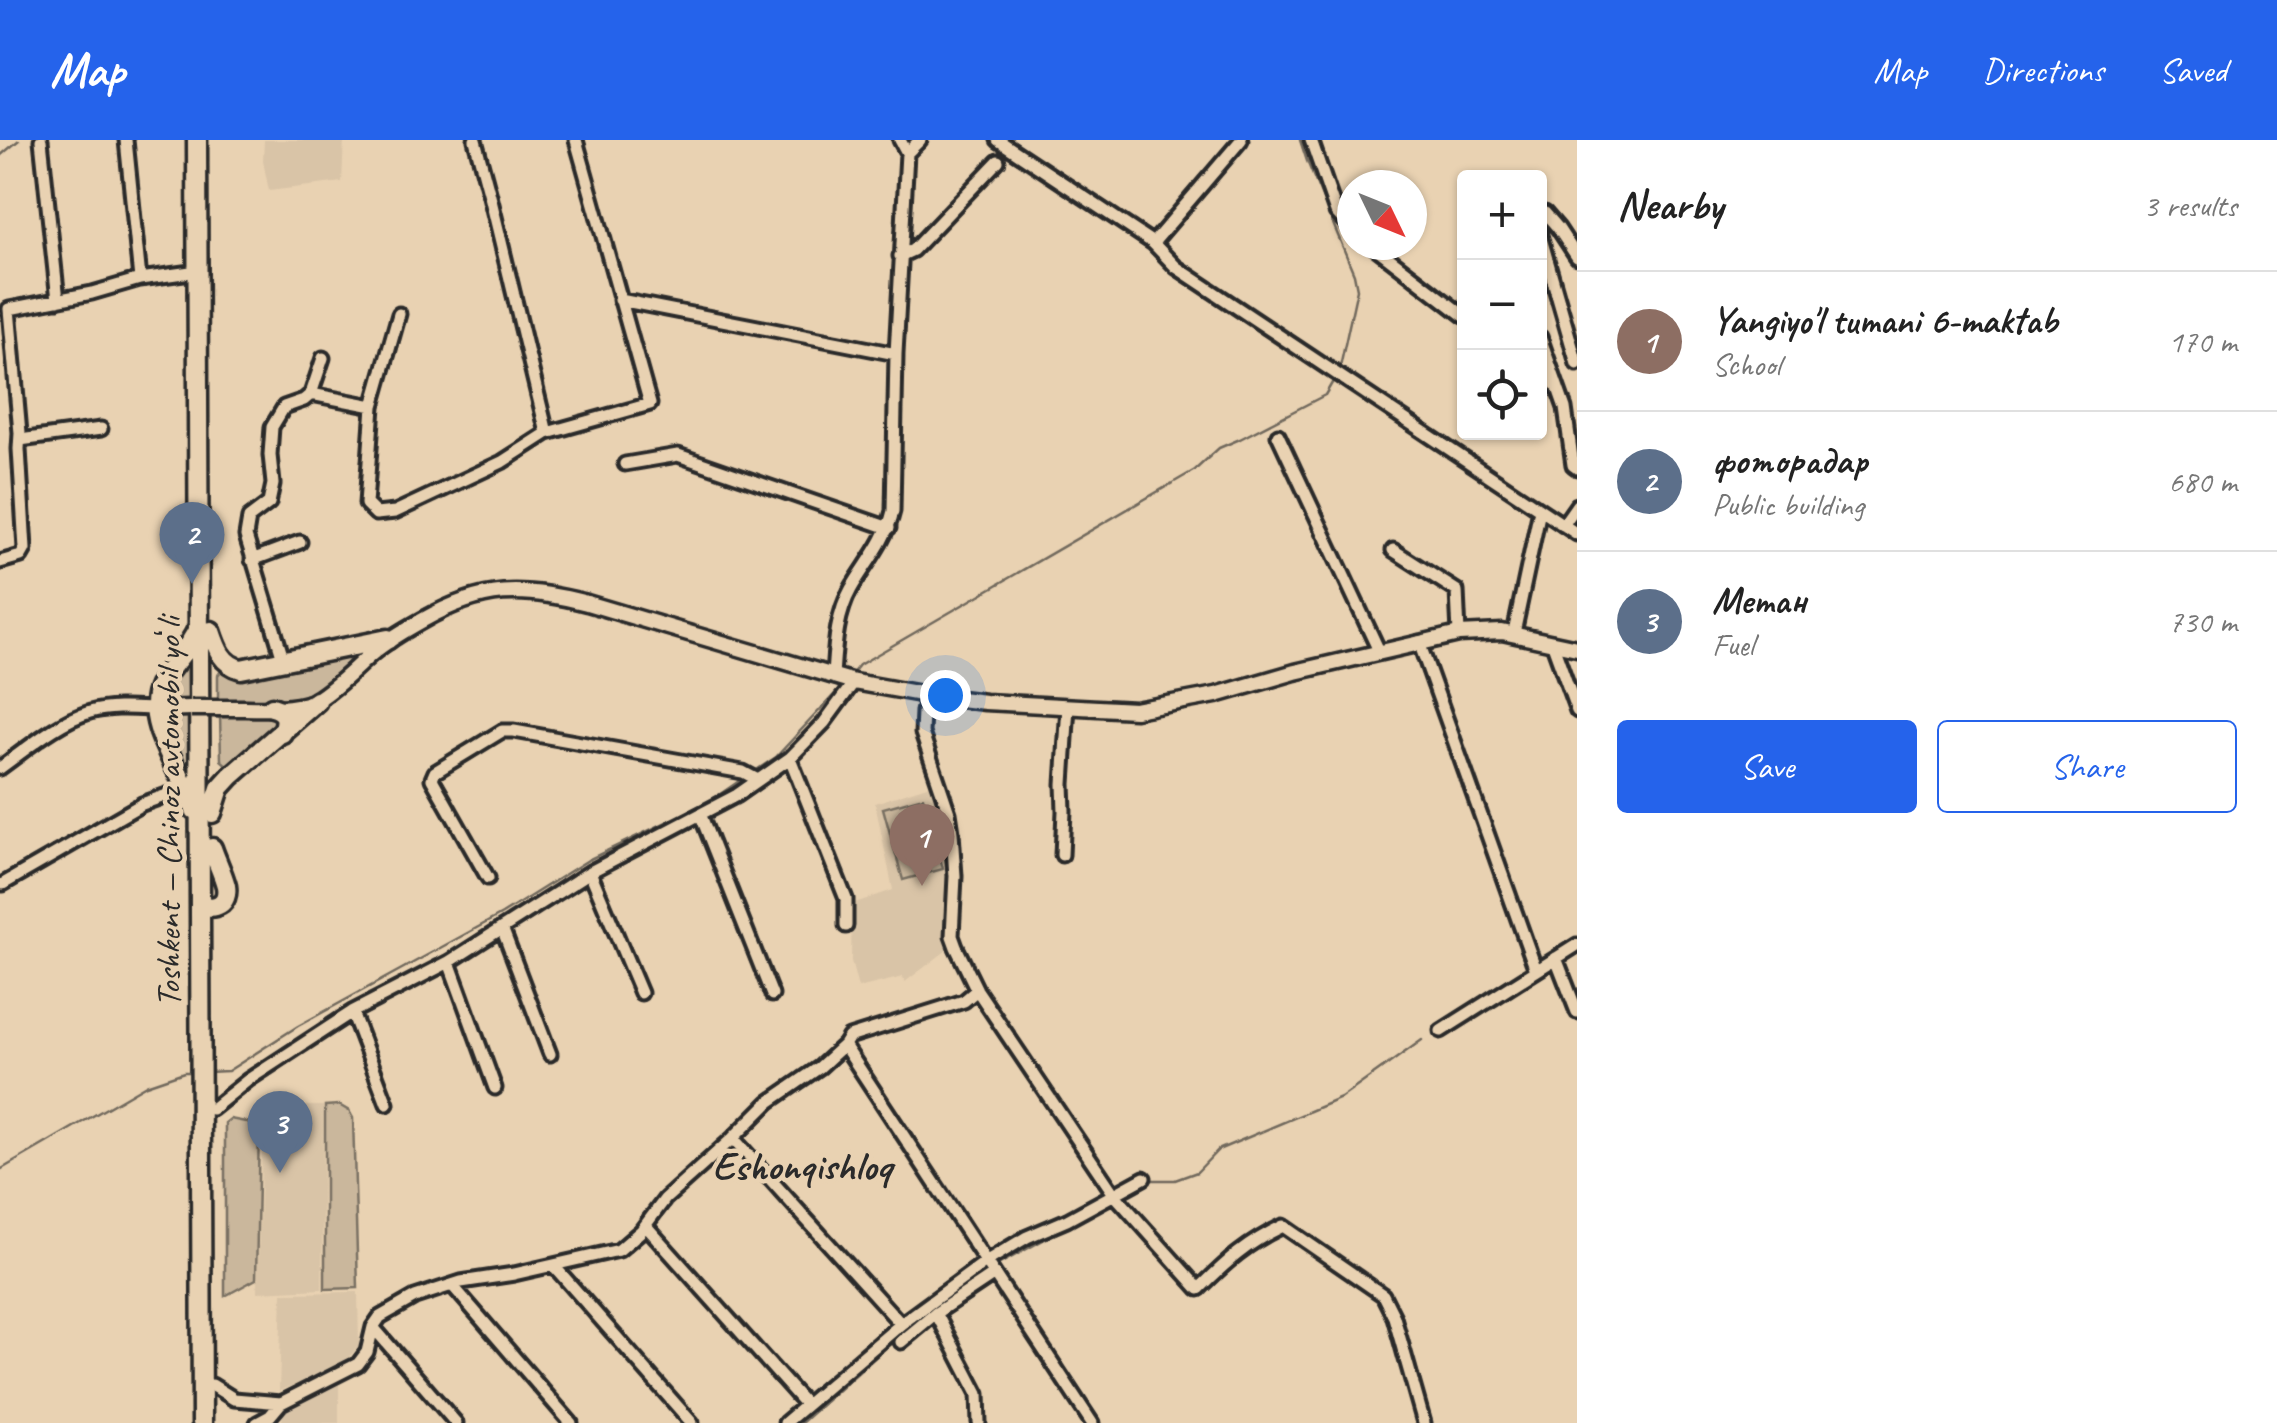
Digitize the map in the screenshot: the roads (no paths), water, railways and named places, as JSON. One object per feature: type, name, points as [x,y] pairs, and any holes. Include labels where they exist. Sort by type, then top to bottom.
[{"type":"highway","name":"Toshkent — Chinoz avtomobil yoʻli","points":[[197,140],[206,555]]},
{"type":"highway","name":"Toshkent — Chinoz avtomobil yoʻli","points":[[210,140],[206,627],[200,830],[206,906],[212,1423]]},
{"type":"highway","name":"Toshkent — Chinoz avtomobil yoʻli","points":[[206,627],[212,848],[226,888],[223,902],[206,906]]},
{"type":"highway","points":[[200,830],[189,793],[157,728],[155,709],[160,684],[193,640],[206,627],[222,657],[235,668],[247,668],[388,639]]},
{"type":"highway","points":[[212,813],[220,788],[230,776],[316,701]]},
{"type":"highway","points":[[272,707],[285,714],[282,734]]},
{"type":"highway","name":"Toshkent — Chinoz avtomobil yoʻli","points":[[202,1423],[208,1100]]},
{"type":"main road","points":[[155,709],[295,706],[316,701],[388,639],[468,598],[504,592],[534,592],[587,603],[843,679],[926,696],[1135,710],[1175,704],[1459,634],[1490,631],[1577,648]]},
{"type":"street","points":[[41,140],[58,300]]},
{"type":"street","points":[[126,140],[140,279]]},
{"type":"street","points":[[474,140],[547,434]]},
{"type":"street","points":[[399,314],[373,406],[366,504],[376,514],[395,512],[466,479],[547,434],[650,404],[576,140]]},
{"type":"street","points":[[208,1100],[227,1099],[248,1080],[352,1012],[449,962],[590,872],[738,795],[790,758],[824,723],[843,679],[840,613],[889,528],[893,512],[906,153],[900,140]]},
{"type":"street","points":[[906,153],[920,140]]},
{"type":"street","points":[[998,140],[1153,243],[1176,267],[1577,534]]},
{"type":"street","points":[[1153,243],[1241,140]]},
{"type":"street","points":[[1312,140],[1337,213]]},
{"type":"street","points":[[900,256],[913,250],[998,162]]},
{"type":"street","points":[[1547,216],[1577,257]]},
{"type":"street","points":[[1547,259],[1577,364]]},
{"type":"street","points":[[1391,260],[1457,311]]},
{"type":"street","points":[[0,562],[21,556],[25,549],[20,440],[6,339],[9,308],[92,293],[140,279],[198,271]]},
{"type":"street","points":[[620,300],[896,354]]},
{"type":"street","points":[[1545,350],[1565,408],[1577,468]]},
{"type":"street","points":[[284,662],[246,536],[249,518],[269,503],[272,427],[284,407],[310,394],[322,358]]},
{"type":"street","points":[[1547,378],[1557,386]]},
{"type":"street","points":[[310,394],[373,406]]},
{"type":"street","points":[[20,440],[101,430]]},
{"type":"street","points":[[1278,435],[1380,654]]},
{"type":"street","points":[[625,464],[678,454],[889,528]]},
{"type":"street","points":[[1563,524],[1577,504]]},
{"type":"street","points":[[1514,634],[1540,510]]},
{"type":"street","points":[[252,560],[300,542]]},
{"type":"street","points":[[1393,550],[1457,591],[1459,634]]},
{"type":"street","points":[[1419,642],[1536,970]]},
{"type":"street","points":[[1552,642],[1577,711]]},
{"type":"street","points":[[926,696],[922,733],[952,832],[956,876],[952,936],[978,990],[1114,1194],[1200,1289],[1232,1256],[1256,1238],[1283,1226],[1383,1296],[1394,1317],[1424,1423]]},
{"type":"street","points":[[1062,855],[1068,706]]},
{"type":"street","points":[[0,768],[80,715],[112,708],[155,709]]},
{"type":"street","points":[[488,878],[432,779],[436,772],[502,731],[743,772],[758,780]]},
{"type":"street","points":[[790,758],[846,899],[846,926]]},
{"type":"street","points":[[3,884],[142,804],[189,793]]},
{"type":"street","points":[[701,816],[772,995]]},
{"type":"street","points":[[590,872],[641,992]]},
{"type":"street","points":[[502,928],[550,1054]]},
{"type":"street","points":[[1441,1031],[1577,945]]},
{"type":"street","points":[[1556,958],[1577,1012]]},
{"type":"street","points":[[449,962],[495,1088]]},
{"type":"street","points":[[257,1423],[281,1403],[363,1360],[380,1316],[415,1296],[618,1250],[646,1226],[665,1199],[769,1102],[806,1078],[849,1037],[964,1000],[978,990]]},
{"type":"street","points":[[352,1012],[387,1104]]},
{"type":"street","points":[[844,1045],[1092,1423]]},
{"type":"street","points":[[733,1138],[901,1324]]},
{"type":"street","points":[[785,1423],[901,1324],[987,1261],[1144,1178]]},
{"type":"street","points":[[646,1226],[806,1405]]},
{"type":"street","points":[[554,1266],[692,1423]]},
{"type":"street","points":[[901,1342],[936,1312],[993,1275]]},
{"type":"street","points":[[452,1285],[571,1423]]},
{"type":"street","points":[[936,1312],[978,1394],[980,1423]]},
{"type":"street","points":[[373,1327],[456,1423]]},
{"type":"street","points":[[212,1385],[234,1399],[281,1403]]},
{"type":"waterway","points":[[0,156],[19,140]]},
{"type":"waterway","points":[[1300,140],[1357,289],[1339,372]]},
{"type":"waterway","points":[[851,675],[859,665],[1195,470],[1219,448],[1325,395],[1335,378]]},
{"type":"waterway","points":[[752,773],[776,757],[843,685]]},
{"type":"waterway","points":[[207,1072],[228,1071],[298,1026],[502,914],[588,860],[710,801],[745,777]]},
{"type":"waterway","points":[[1149,1180],[1175,1180],[1197,1172],[1218,1150],[1341,1098],[1422,1040]]},
{"type":"waterway","points":[[0,1170],[146,1085],[194,1072]]},
{"type":"waterway","points":[[1123,1196],[1142,1185]]},
{"type":"waterway","points":[[996,1266],[1112,1202]]},
{"type":"waterway","points":[[938,1305],[985,1272]]},
{"type":"waterway","points":[[801,1423],[897,1338]]},
{"type":"place","name":"фоторадар","points":[[192,584]]},
{"type":"place","name":"Yangiyo'l tumani 6-maktab","points":[[922,886]]},
{"type":"place","name":"Метан","points":[[280,1173]]},
{"type":"district","name":"Eshonqishloq","points":[[802,1166]]}]
